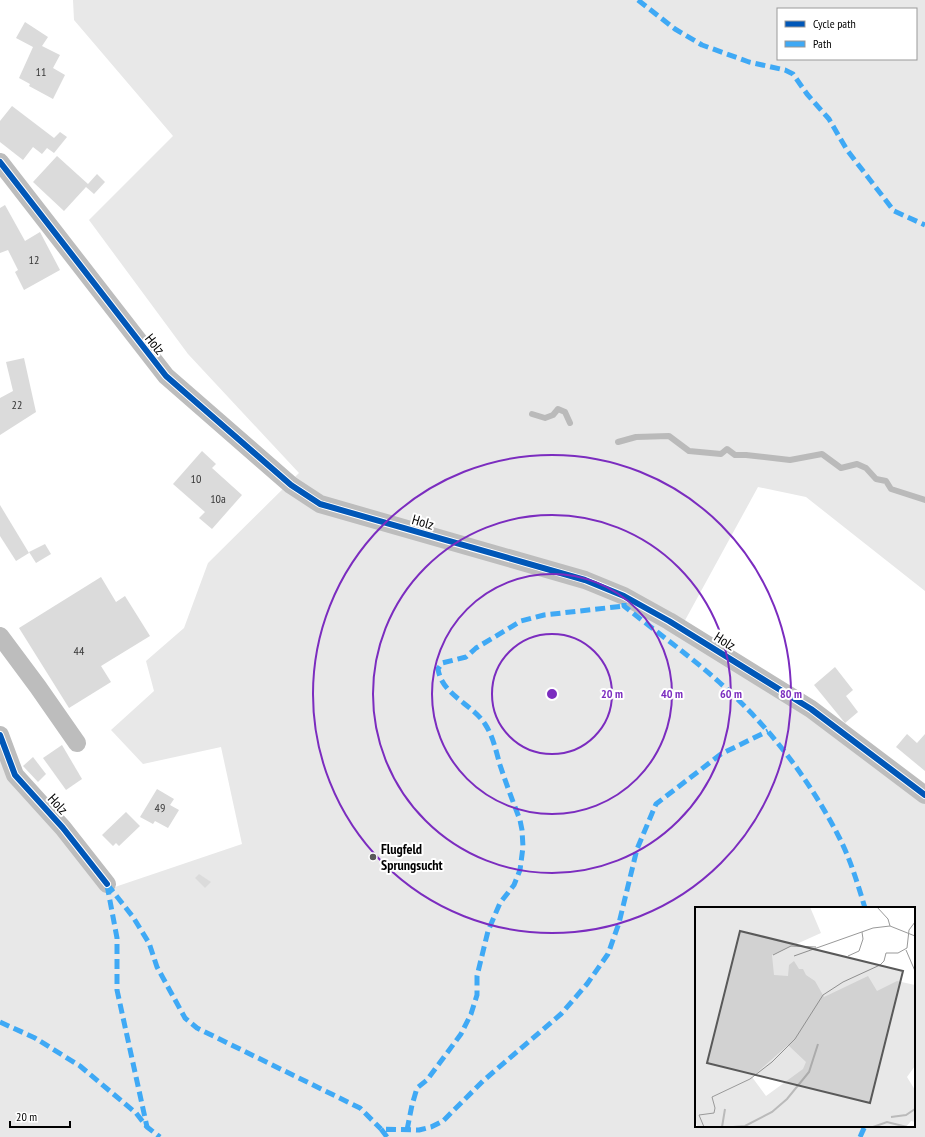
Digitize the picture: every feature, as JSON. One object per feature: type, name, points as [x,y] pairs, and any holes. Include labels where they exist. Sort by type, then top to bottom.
[{"type":"street","name":"Holz","points":[[0,162],[166,376],[291,485],[320,504],[585,580],[624,596],[669,621],[811,709],[925,795]]},
{"type":"street","points":[[0,636],[77,743]]},
{"type":"street","name":"Holz","points":[[0,735],[15,775],[63,828],[107,884]]},
{"type":"shaded area","points":[[73,0],[925,0],[925,591],[806,497],[758,487],[677,635],[811,717],[925,804],[925,1137],[0,1137],[0,750],[109,889],[242,844],[221,747],[143,764],[111,730],[154,691],[146,661],[184,628],[208,563],[299,473],[188,354],[89,220],[173,136],[74,20]]},
{"type":"building","points":[[25,22],[48,37],[42,46],[60,55],[53,68],[65,75],[53,99],[29,86],[30,84],[19,78],[33,47],[16,38]]},
{"type":"building","points":[[12,106],[54,138],[60,132],[67,137],[54,153],[47,148],[42,154],[33,147],[23,160],[0,142],[0,121]]},
{"type":"building","points":[[57,156],[88,184],[97,174],[105,182],[94,194],[86,187],[64,211],[33,182]]},
{"type":"building","points":[[5,205],[25,241],[40,232],[60,270],[24,290],[15,272],[18,270],[8,250],[0,253],[0,208]]},
{"type":"building","points":[[24,358],[36,412],[0,435],[0,398],[13,391],[6,362]]},
{"type":"building","points":[[202,451],[216,464],[212,468],[242,495],[212,529],[199,518],[205,512],[173,484]]},
{"type":"building","points":[[0,505],[29,553],[16,561],[0,536]]},
{"type":"building","points":[[45,544],[51,554],[36,563],[29,552]]},
{"type":"building","points":[[101,577],[116,602],[125,596],[150,636],[101,666],[111,682],[69,708],[19,628]]},
{"type":"building","points":[[835,667],[853,690],[846,696],[858,712],[845,723],[814,685]]},
{"type":"building","points":[[907,734],[917,743],[925,734],[925,771],[896,747]]},
{"type":"building","points":[[62,745],[82,779],[66,790],[43,758]]},
{"type":"building","points":[[33,757],[46,774],[38,782],[23,766]]},
{"type":"building","points":[[157,789],[174,799],[170,805],[179,810],[168,828],[155,821],[153,824],[140,817]]},
{"type":"building","points":[[126,812],[140,826],[119,846],[116,843],[113,846],[102,835]]},
{"type":"building","points":[[199,874],[211,882],[205,888],[195,878]]},
{"type":"waterway","points":[[532,414],[545,418],[553,415],[558,409],[565,412],[570,423]]},
{"type":"waterway","points":[[618,442],[636,437],[669,436],[689,451],[721,454],[727,449],[735,455],[790,460],[822,454],[841,468],[857,464],[866,468],[876,479],[886,481],[891,489],[925,500]]},
{"type":"marked path","points":[[638,0],[675,29],[702,45],[749,62],[785,70],[793,74],[807,94],[829,119],[847,150],[894,211],[925,225]]},
{"type":"marked path","points":[[624,603],[624,606],[696,662],[719,682],[755,717],[787,755],[802,775],[840,839],[851,864],[865,907]]},
{"type":"marked path","points":[[407,1130],[417,1088],[427,1080],[461,1034],[471,1014],[477,995],[477,976],[488,931],[500,903],[514,885],[520,870],[523,847],[520,820],[490,734],[485,724],[479,717],[445,686],[438,669],[442,663],[466,657],[476,648],[521,621],[544,615],[624,606]]},
{"type":"marked path","points":[[387,1137],[381,1129],[419,1130],[431,1127],[443,1121],[483,1081],[561,1014],[587,984],[608,954],[619,923],[637,849],[656,804],[721,754],[768,731]]},
{"type":"marked path","points":[[107,884],[133,917],[149,943],[157,967],[185,1018],[197,1028],[360,1108],[381,1129]]},
{"type":"marked path","points":[[107,885],[117,938],[117,990],[147,1127]]},
{"type":"marked path","points":[[0,1022],[35,1038],[80,1066],[136,1113],[147,1127],[160,1137]]},
{"type":"marked path","points":[[860,1137],[865,1127]]},
{"type":"cycle path","points":[[0,162],[166,376],[291,485],[320,504],[585,580],[624,596],[669,621],[811,709],[925,795]]},
{"type":"cycle path","points":[[0,735],[15,775],[63,828],[107,884]]},
{"type":"place","name":"Flugfeld Sprungsucht","points":[[373,857]]}]
